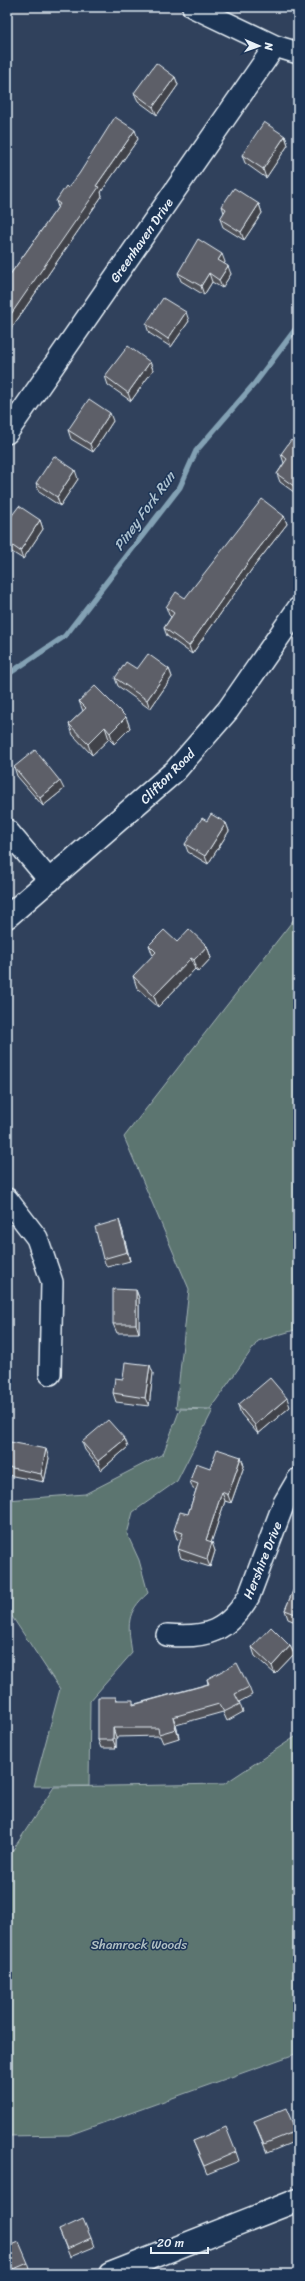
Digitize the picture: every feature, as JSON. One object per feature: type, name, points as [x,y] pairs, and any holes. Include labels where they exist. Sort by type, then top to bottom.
[{"type":"main road","name":"Clifton Road","points":[[7,917],[175,771],[228,710],[298,609]]},
{"type":"main road","points":[[110,2274],[298,2200]]},
{"type":"street","points":[[193,7],[275,46],[298,54]]},
{"type":"street","name":"Greenhaven Drive","points":[[7,433],[275,46]]},
{"type":"street","points":[[7,830],[50,881]]},
{"type":"street","points":[[7,1199],[37,1238],[52,1282],[50,1374]]},
{"type":"street","name":"Hershire Drive","points":[[167,1635],[189,1637],[209,1633],[226,1625],[241,1609],[249,1596],[284,1503],[298,1479]]},
{"type":"green space","points":[[298,914],[298,1329],[258,1341],[210,1409],[176,1408],[189,1289],[124,1137]]},
{"type":"green space","points":[[180,1409],[213,1410],[177,1481],[133,1512],[127,1534],[139,1560],[148,1593],[135,1607],[130,1620],[129,1627],[132,1653],[90,1701],[89,1786],[34,1786],[60,1689],[7,1609],[7,1500],[85,1494],[163,1454]]},
{"type":"green space","name":"Shamrock Woods","points":[[298,1735],[298,2053],[69,2135],[7,2136],[7,1859],[54,1787],[224,1784]]},
{"type":"building","points":[[156,63],[175,77],[153,107],[134,93]]},
{"type":"building","points":[[115,117],[135,130],[96,186],[99,187],[7,320],[7,279],[60,204],[56,201],[66,186],[68,188],[79,174]]},
{"type":"building","points":[[264,122],[285,136],[263,169],[242,155]]},
{"type":"building","points":[[234,188],[259,204],[241,232],[220,219],[226,209],[222,206]]},
{"type":"building","points":[[198,239],[222,254],[218,260],[228,266],[219,280],[209,273],[201,286],[178,273]]},
{"type":"building","points":[[163,298],[186,312],[168,339],[146,324]]},
{"type":"building","points":[[128,346],[150,362],[128,393],[105,376]]},
{"type":"building","points":[[89,399],[110,413],[90,444],[68,430]]},
{"type":"building","points":[[298,436],[298,489],[277,474],[287,459],[281,454],[291,440],[293,442]]},
{"type":"building","points":[[54,456],[75,470],[57,497],[36,483]]},
{"type":"building","points":[[262,499],[284,516],[249,561],[189,646],[164,628],[174,613],[166,607],[176,592],[185,598]]},
{"type":"building","points":[[19,506],[40,520],[20,551],[7,542],[7,522]]},
{"type":"building","points":[[148,654],[169,669],[147,700],[115,678],[126,662],[137,669]]},
{"type":"building","points":[[95,686],[126,717],[110,733],[105,727],[88,744],[69,724],[86,708],[79,701]]},
{"type":"building","points":[[35,750],[60,781],[40,798],[14,767]]},
{"type":"building","points":[[211,814],[226,823],[205,856],[185,844],[202,818],[207,821]]},
{"type":"building","points":[[189,929],[207,946],[194,960],[191,958],[154,996],[133,976],[156,952],[149,945],[164,930],[177,942]]},
{"type":"building","points":[[119,1220],[127,1252],[103,1259],[95,1227]]},
{"type":"building","points":[[113,1289],[136,1290],[136,1324],[113,1324]]},
{"type":"building","points":[[125,1362],[150,1365],[145,1398],[113,1393],[115,1378],[123,1379]]},
{"type":"building","points":[[270,1378],[287,1398],[255,1425],[238,1405]]},
{"type":"building","points":[[108,1420],[125,1439],[98,1461],[82,1442]]},
{"type":"building","points":[[10,1442],[46,1449],[41,1474],[7,1467],[7,1456]]},
{"type":"building","points":[[217,1449],[241,1457],[228,1495],[222,1492],[206,1540],[212,1542],[207,1559],[178,1549],[183,1533],[174,1530],[180,1512],[188,1514],[198,1484],[190,1481],[196,1463],[210,1468]]},
{"type":"building","points":[[298,1579],[298,1615],[285,1610]]},
{"type":"building","points":[[271,1627],[290,1646],[272,1666],[252,1647]]},
{"type":"building","points":[[237,1663],[249,1687],[235,1694],[240,1704],[224,1712],[219,1704],[173,1717],[176,1729],[159,1734],[158,1728],[113,1728],[113,1740],[98,1740],[98,1697],[116,1697],[116,1700],[133,1700],[133,1705],[209,1684],[207,1679]]},
{"type":"building","points":[[286,2108],[296,2131],[264,2144],[254,2121]]},
{"type":"building","points":[[226,2127],[236,2152],[204,2166],[193,2141]]},
{"type":"building","points":[[83,2219],[91,2238],[67,2249],[59,2230]]},
{"type":"building","points":[[19,2242],[28,2263],[7,2272],[7,2247]]},
{"type":"waterway","name":"Piney Fork Run","points":[[7,675],[65,636],[180,487],[196,451],[255,383],[298,326]]}]
